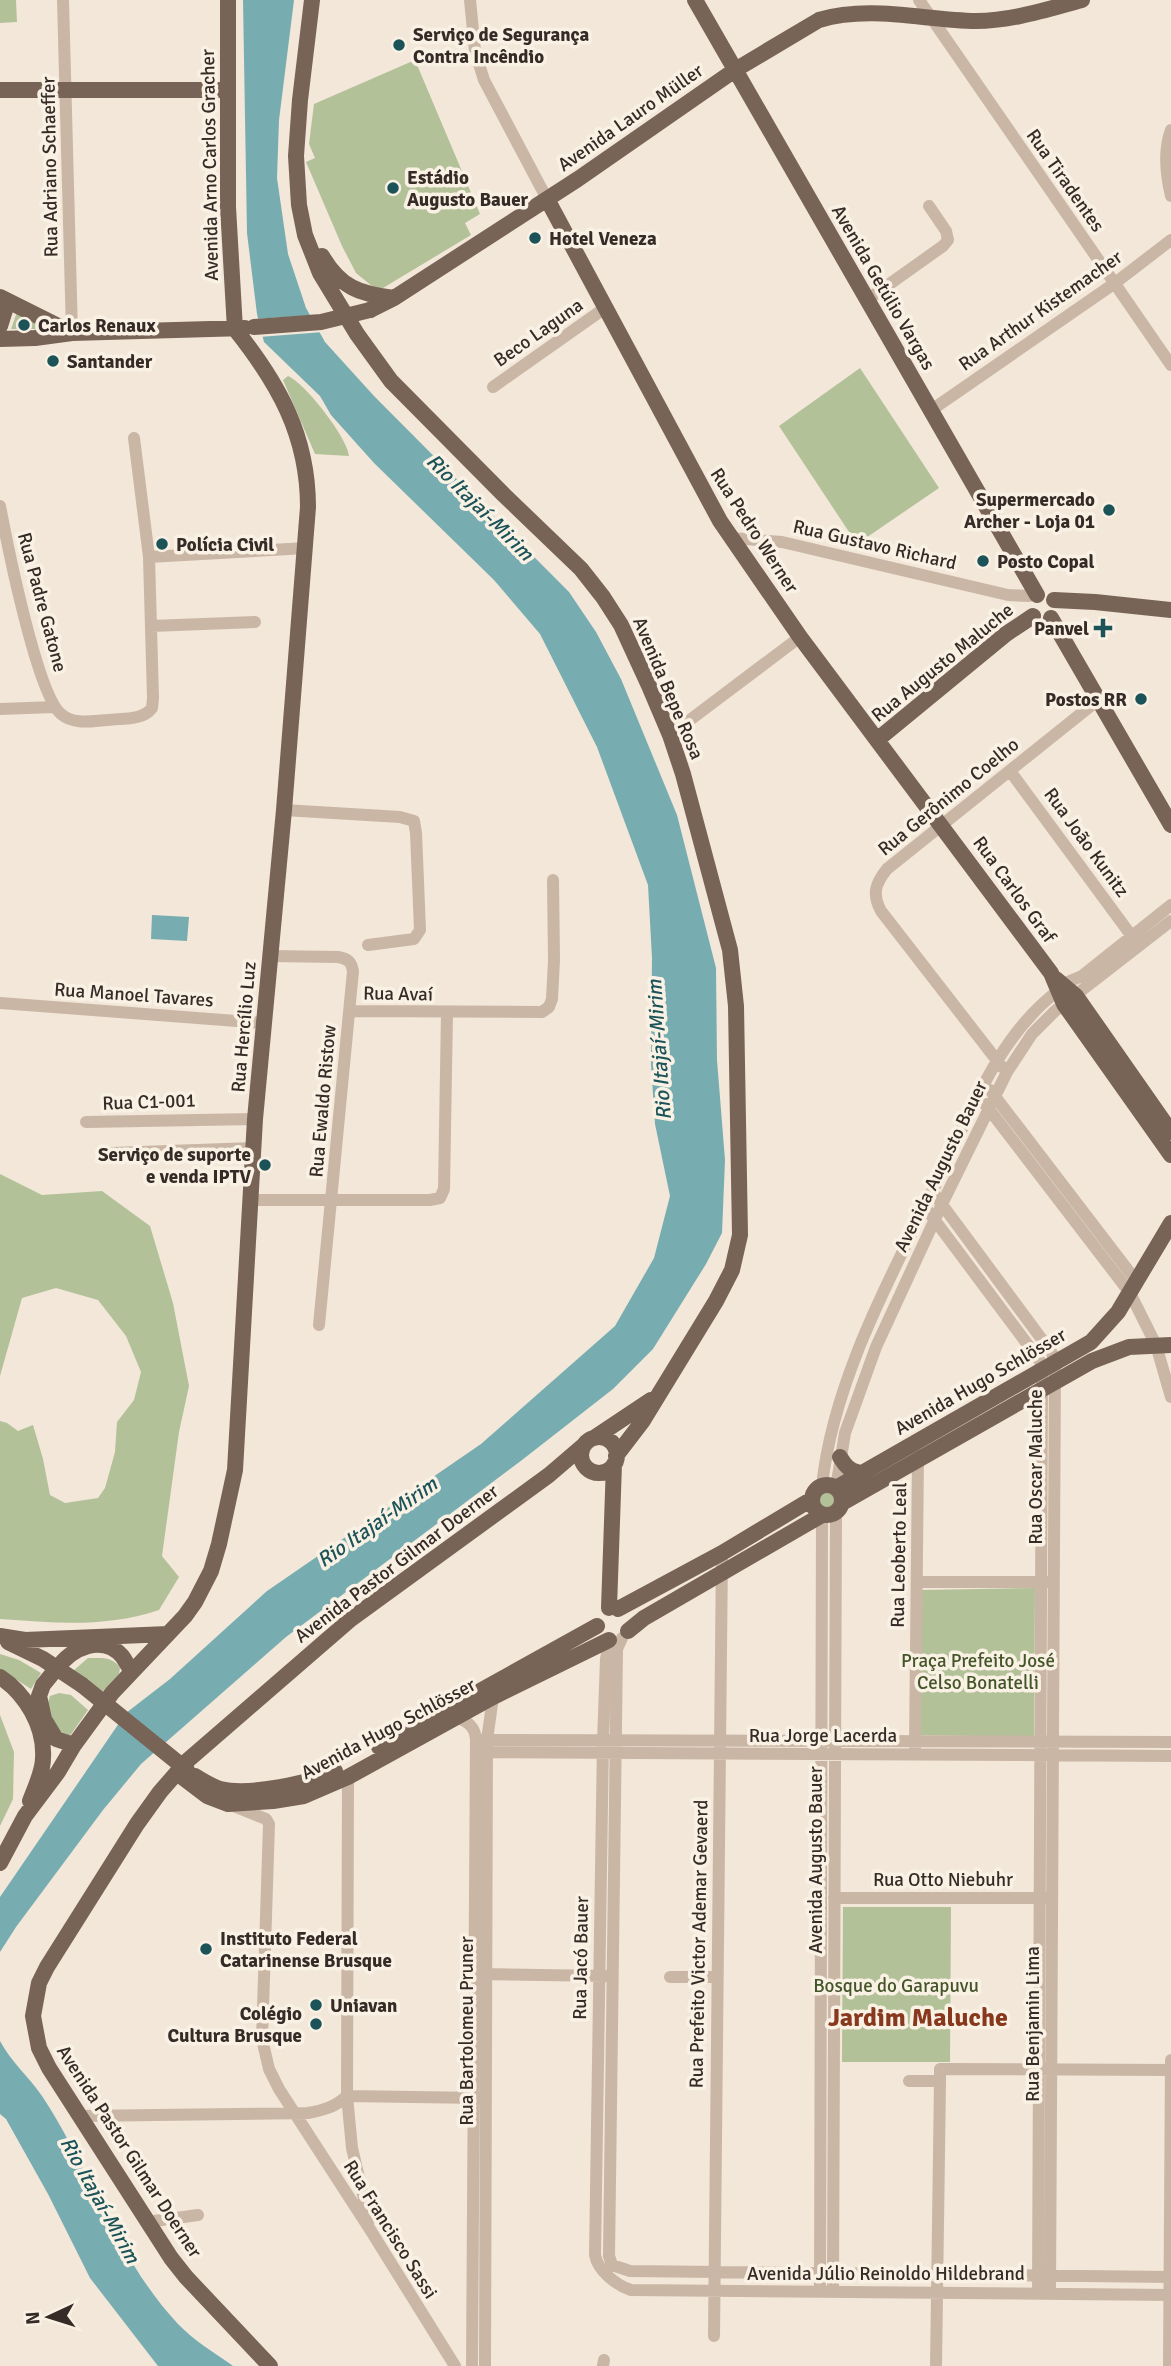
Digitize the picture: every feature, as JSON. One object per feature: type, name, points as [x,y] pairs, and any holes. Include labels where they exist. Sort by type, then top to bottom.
[{"type":"main road","name":"Avenida Arno Carlos Gracher","points":[[228,0],[229,216],[235,329]]},
{"type":"main road","name":"Avenida Bepe Rosa","points":[[312,0],[296,156],[299,205],[305,235],[320,273],[370,354],[422,414],[591,580],[621,625],[670,735],[722,918],[732,967],[736,1006],[741,1218],[736,1254],[726,1284],[642,1422],[615,1460]]},
{"type":"main road","name":"Avenida Getúlio Vargas","points":[[695,0],[930,411],[1033,601]]},
{"type":"main road","name":"Avenida Lauro Müller","points":[[0,339],[72,333],[235,329],[321,322],[370,310],[394,298],[547,199],[735,70],[811,24],[834,16],[867,13],[976,21],[1000,19],[1082,0]]},
{"type":"main road","points":[[0,90],[229,90]]},
{"type":"main road","name":"Rua Pedro Werner","points":[[547,199],[697,481],[732,538],[800,637],[942,825]]},
{"type":"main road","points":[[299,205],[319,250],[339,280],[345,285],[371,294],[394,298]]},
{"type":"main road","points":[[1,298],[72,333]]},
{"type":"main road","points":[[0,326],[5,310],[1,298]]},
{"type":"main road","name":"Rua Hercílio Luz","points":[[50,1770],[74,1745],[131,1671],[195,1602],[211,1571],[233,1481],[255,1119],[284,810],[308,507],[307,476],[289,415],[272,379],[235,329]]},
{"type":"main road","points":[[1049,595],[1054,600],[1056,610],[1051,618],[1041,621],[1033,601],[1049,595]]},
{"type":"main road","points":[[1054,600],[1171,610]]},
{"type":"main road","name":"Rua Augusto Maluche","points":[[877,740],[1006,634],[1033,601]]},
{"type":"main road","points":[[1051,618],[1171,825]]},
{"type":"main road","name":"Rua Carlos Graf","points":[[942,825],[1138,1096],[1171,1155]]},
{"type":"main road","name":"Rua Carlos Graf","points":[[1138,1096],[1171,1132]]},
{"type":"main road","name":"Avenida Hugo Schlösser","points":[[228,1804],[304,1796],[348,1777],[493,1697],[617,1637],[832,1501],[918,1458],[1049,1376],[1099,1336],[1118,1312],[1171,1223]]},
{"type":"main road","name":"Avenida Hugo Schlösser","points":[[832,1501],[863,1473],[918,1440],[1049,1376],[1129,1347],[1167,1346]]},
{"type":"main road","name":"Avenida Bepe Rosa","points":[[589,1441],[656,1397]]},
{"type":"main road","points":[[613,1506],[605,1486],[582,1462],[582,1450],[589,1441],[603,1438],[611,1443],[615,1460],[614,1609]]},
{"type":"main road","name":"Avenida Pastor Gilmar Doerner","points":[[270,2366],[186,2277],[147,2222],[39,2048],[33,2016],[35,2000],[47,1967],[137,1824],[187,1761],[328,1638],[549,1475],[589,1441]]},
{"type":"main road","points":[[840,1457],[846,1468],[863,1473]]},
{"type":"main road","points":[[593,1471],[606,1471],[615,1460]]},
{"type":"main road","name":"Avenida Pastor Gilmar Doerner","points":[[549,1475],[593,1471]]},
{"type":"main road","points":[[614,1609],[628,1618],[617,1637],[601,1634],[597,1626],[599,1617],[614,1609],[722,1553],[811,1499],[815,1490],[832,1501]]},
{"type":"main road","name":"Avenida Hugo Schlösser","points":[[185,1774],[228,1790],[280,1787],[318,1779],[597,1626]]},
{"type":"main road","points":[[0,1637],[25,1640],[168,1634]]},
{"type":"main road","points":[[0,1637],[75,1685],[185,1774],[207,1796],[228,1804]]},
{"type":"main road","points":[[117,1637],[134,1654],[131,1671]]},
{"type":"main road","points":[[74,1745],[56,1739],[50,1732],[39,1696],[43,1685],[69,1653],[80,1648],[103,1645],[120,1654],[131,1671]]},
{"type":"main road","points":[[0,1648],[27,1657],[55,1671]]},
{"type":"main road","points":[[0,1677],[21,1693],[33,1715],[50,1770]]},
{"type":"main road","points":[[0,1863],[50,1770],[50,1732]]},
{"type":"street","name":"Rua Adriano Schaeffer","points":[[63,0],[72,333]]},
{"type":"street","points":[[470,0],[474,51],[484,80],[547,199]]},
{"type":"street","name":"Rua Tiradentes","points":[[919,0],[1171,365]]},
{"type":"street","points":[[1171,130],[1166,172],[1171,196]]},
{"type":"street","points":[[867,300],[948,240],[946,230],[929,206]]},
{"type":"street","name":"Rua Arthur Kistemacher","points":[[930,411],[1115,283],[1171,240]]},
{"type":"street","name":"Beco Laguna","points":[[493,387],[605,308]]},
{"type":"street","points":[[0,709],[54,707],[62,715],[76,722],[141,717],[149,712],[153,698],[149,557],[134,438]]},
{"type":"street","name":"Rua Padre Gatone","points":[[0,506],[41,677],[54,707]]},
{"type":"street","name":"Rua Gustavo Richard","points":[[732,538],[782,542],[1008,594],[1029,596],[1033,601]]},
{"type":"street","points":[[149,557],[306,548]]},
{"type":"street","points":[[151,626],[254,622]]},
{"type":"street","points":[[670,735],[800,637]]},
{"type":"street","name":"Rua Gerônimo Coelho","points":[[1007,1072],[881,911],[876,901],[876,885],[887,869],[1098,700]]},
{"type":"street","name":"Rua João Kunitz","points":[[1010,771],[1136,941]]},
{"type":"street","points":[[284,810],[400,817],[414,821],[420,916],[418,936],[414,939],[368,945]]},
{"type":"street","name":"Rua Avaí","points":[[349,1012],[542,1012],[549,1007],[554,960],[554,880]]},
{"type":"street","name":"Avenida Augusto Bauer","points":[[1136,941],[1171,905]]},
{"type":"street","name":"Avenida Augusto Bauer","points":[[826,2292],[828,1829],[835,1748],[835,1630],[829,1443],[849,1378],[879,1304],[996,1061],[1028,1016],[1082,976],[1171,921]]},
{"type":"street","name":"Rua Ewaldo Ristow","points":[[270,956],[347,959],[354,971],[319,1325]]},
{"type":"street","name":"Avenida Augusto Bauer","points":[[828,1829],[821,1748],[821,1631],[832,1501],[845,1433],[892,1309],[991,1102],[1007,1072],[1063,990]]},
{"type":"street","name":"Rua Manoel Tavares","points":[[0,1003],[264,1023]]},
{"type":"street","points":[[250,1200],[440,1198],[443,1194],[447,1013]]},
{"type":"street","points":[[982,1090],[1133,1287],[1167,1346],[1171,1397]]},
{"type":"street","name":"Rua C1-001","points":[[86,1122],[255,1119]]},
{"type":"street","points":[[112,1153],[254,1148]]},
{"type":"street","name":"Rua Oscar Maluche","points":[[932,1191],[1052,1353],[1049,1376],[1047,1756]]},
{"type":"street","name":"Rua Oscar Maluche","points":[[925,1207],[1049,1376]]},
{"type":"street","points":[[990,1295],[1003,1286]]},
{"type":"street","points":[[879,1304],[892,1309]]},
{"type":"street","points":[[849,1378],[862,1383]]},
{"type":"street","name":"Rua Leoberto Leal","points":[[915,1748],[918,1440]]},
{"type":"street","name":"Rua Prefeito Victor Ademar Gevaerd","points":[[713,2336],[722,1553]]},
{"type":"street","points":[[917,1582],[1048,1582]]},
{"type":"street","points":[[821,1631],[835,1630]]},
{"type":"street","name":"Rua Jacó Bauer","points":[[609,2269],[596,2261],[595,2255],[606,1659],[617,1637]]},
{"type":"street","name":"Rua Jacó Bauer","points":[[609,2269],[617,1637]]},
{"type":"street","name":"Rua Bartolomeu Pruner","points":[[472,2366],[478,2284],[481,1746],[493,1697]]},
{"type":"street","points":[[456,1717],[469,1723],[481,1746]]},
{"type":"street","name":"Rua Jorge Lacerda","points":[[481,1746],[915,1748],[1047,1742],[1171,1742]]},
{"type":"street","name":"Rua Jorge Lacerda","points":[[915,1748],[1047,1756],[1171,1756]]},
{"type":"street","name":"Rua Benjamin Lima","points":[[1044,2293],[1047,1756]]},
{"type":"street","points":[[348,1777],[347,2096],[352,2148],[371,2231]]},
{"type":"street","name":"Rua Francisco Sassi","points":[[228,1804],[266,1819],[269,1824],[262,2039],[269,2069],[294,2114],[371,2231],[454,2366]]},
{"type":"street","name":"Avenida Augusto Bauer","points":[[827,2041],[834,1898],[828,1856]]},
{"type":"street","points":[[601,1871],[615,1871]]},
{"type":"street","name":"Rua Otto Niebuhr","points":[[834,1898],[1046,1898]]},
{"type":"street","points":[[480,1974],[613,1976]]},
{"type":"street","points":[[670,1977],[717,1977]]},
{"type":"street","points":[[1169,2366],[1171,2060]]},
{"type":"street","points":[[936,2366],[940,2068],[1171,2070]]},
{"type":"street","points":[[909,2081],[940,2081]]},
{"type":"street","points":[[79,2116],[294,2114],[325,2110],[347,2096],[479,2098]]},
{"type":"street","points":[[147,2222],[198,2215]]},
{"type":"street","name":"Avenida Júlio Reinoldo Hildebrand","points":[[609,2269],[1170,2277]]},
{"type":"street","name":"Avenida Júlio Reinoldo Hildebrand","points":[[609,2269],[617,2283],[631,2290],[1170,2295]]},
{"type":"street","name":"Rua Bartolomeu Pruner","points":[[478,2284],[485,2366]]},
{"type":"green space","points":[[0,0],[16,0],[17,22],[0,23]]},
{"type":"green space","name":"Estádio Augusto Bauer","points":[[415,60],[480,214],[465,223],[471,235],[378,291],[356,273],[306,162],[315,158],[309,144],[314,104]]},
{"type":"green space","points":[[17,312],[52,329],[11,329]]},
{"type":"green space","points":[[860,368],[939,488],[857,544],[779,426]]},
{"type":"green space","points":[[288,376],[304,388],[324,412],[341,437],[349,456],[315,454],[283,380]]},
{"type":"green space","points":[[0,1174],[42,1195],[102,1191],[150,1226],[173,1303],[189,1386],[179,1432],[162,1556],[179,1577],[159,1610],[100,1622],[61,1623],[0,1619],[0,1421],[18,1431],[33,1425],[50,1495],[65,1503],[98,1498],[105,1488],[115,1452],[117,1422],[134,1400],[141,1372],[126,1336],[98,1300],[56,1288],[22,1298],[0,1376]]},
{"type":"green space","points":[[828,1490],[835,1493],[838,1500],[835,1507],[828,1510],[821,1507],[818,1500],[821,1493]]},
{"type":"green space","name":"Praça Prefeito José Celso Bonatelli","points":[[1035,1588],[1034,1737],[920,1735],[922,1590]]},
{"type":"green space","points":[[0,1654],[19,1660],[41,1673],[31,1689],[0,1669]]},
{"type":"green space","points":[[88,1658],[110,1660],[120,1668],[119,1674],[101,1693],[73,1671]]},
{"type":"green space","points":[[59,1693],[71,1695],[88,1710],[69,1737],[56,1732],[47,1705],[50,1696]]},
{"type":"green space","points":[[0,1715],[14,1752],[13,1799],[0,1826]]},
{"type":"green space","name":"Bosque do Garapuvu","points":[[843,1907],[951,1907],[950,2062],[842,2062]]},
{"type":"water","name":"Rio Itajaí-Mirim","points":[[243,0],[294,0],[279,120],[277,178],[288,254],[306,308],[325,342],[374,396],[569,592],[596,632],[621,679],[677,815],[716,968],[717,1060],[725,1160],[722,1233],[653,1349],[613,1389],[286,1637],[141,1764],[103,1810],[0,1952],[0,1897],[126,1713],[170,1679],[267,1591],[481,1444],[615,1326],[654,1258],[670,1196],[655,1124],[651,1064],[652,958],[648,885],[597,747],[540,634],[494,580],[374,463],[331,415],[320,396],[264,342],[257,314],[247,233]]},
{"type":"water","points":[[152,915],[189,917],[187,941],[151,939]]},
{"type":"water","points":[[0,2041],[42,2096],[59,2124],[137,2271],[156,2298],[184,2330],[233,2366],[158,2366],[90,2278],[48,2194],[6,2119],[0,2114]]},
{"type":"pier","points":[[314,315],[324,332],[259,337],[255,319]]},
{"type":"place","name":"Serviço de Segurança Contra Incêndio","points":[[399,45]]},
{"type":"place","name":"Estádio Augusto Bauer","points":[[393,188]]},
{"type":"place","name":"Hotel Veneza","points":[[535,238]]},
{"type":"place","name":"Carlos Renaux","points":[[24,325]]},
{"type":"place","name":"Santander","points":[[53,361]]},
{"type":"place","name":"Supermercado Archer - Loja 01","points":[[1109,510]]},
{"type":"place","name":"Polícia Civil","points":[[162,544]]},
{"type":"place","name":"Posto Copal","points":[[983,561]]},
{"type":"place","name":"Panvel","points":[[1103,628]]},
{"type":"place","name":"Postos RR","points":[[1141,699]]},
{"type":"place","name":"Serviço de suporte e venda IPTV","points":[[265,1165]]},
{"type":"place","name":"Instituto Federal Catarinense Brusque","points":[[206,1949]]},
{"type":"place","name":"Uniavan","points":[[316,2005]]},
{"type":"place","name":"Colégio Cultura Brusque","points":[[316,2024]]},
{"type":"district","name":"Jardim Maluche","points":[[918,2017]]}]
